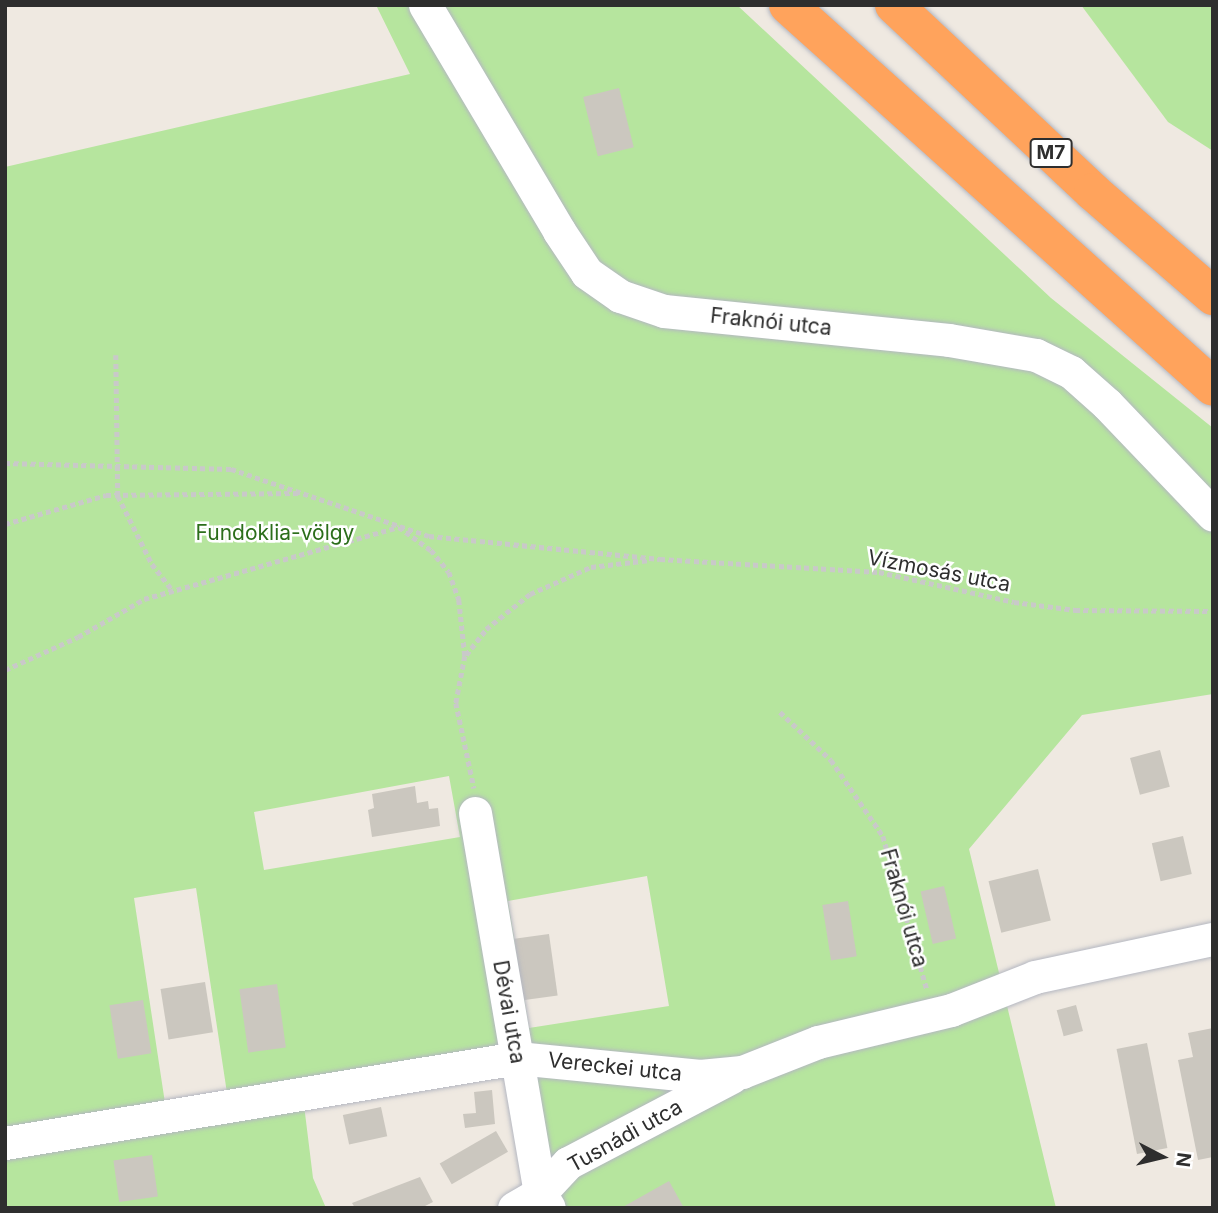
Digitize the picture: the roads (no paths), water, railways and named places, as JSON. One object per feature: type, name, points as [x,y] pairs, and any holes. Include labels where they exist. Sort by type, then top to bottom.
[{"type":"highway","points":[[788,5],[1213,387]]},
{"type":"highway","name":"M7","points":[[894,5],[1093,192],[1213,296]]},
{"type":"street","name":"Fraknói utca","points":[[425,5],[566,242],[587,273],[620,296],[664,311],[949,340],[1036,355],[1071,372],[1107,404],[1213,515]]},
{"type":"street","name":"Dévai utca","points":[[475,813],[517,1058],[534,1203]]},
{"type":"street","name":"Vereckei utca","points":[[5,1143],[517,1058],[700,1076],[742,1072],[818,1042],[934,1014],[1035,977],[1213,939]]},
{"type":"street","name":"Tusnádi utca","points":[[534,1203],[568,1163],[742,1072]]},
{"type":"park label","name":"Fundoklia-völgy","points":[[275,533]]}]
